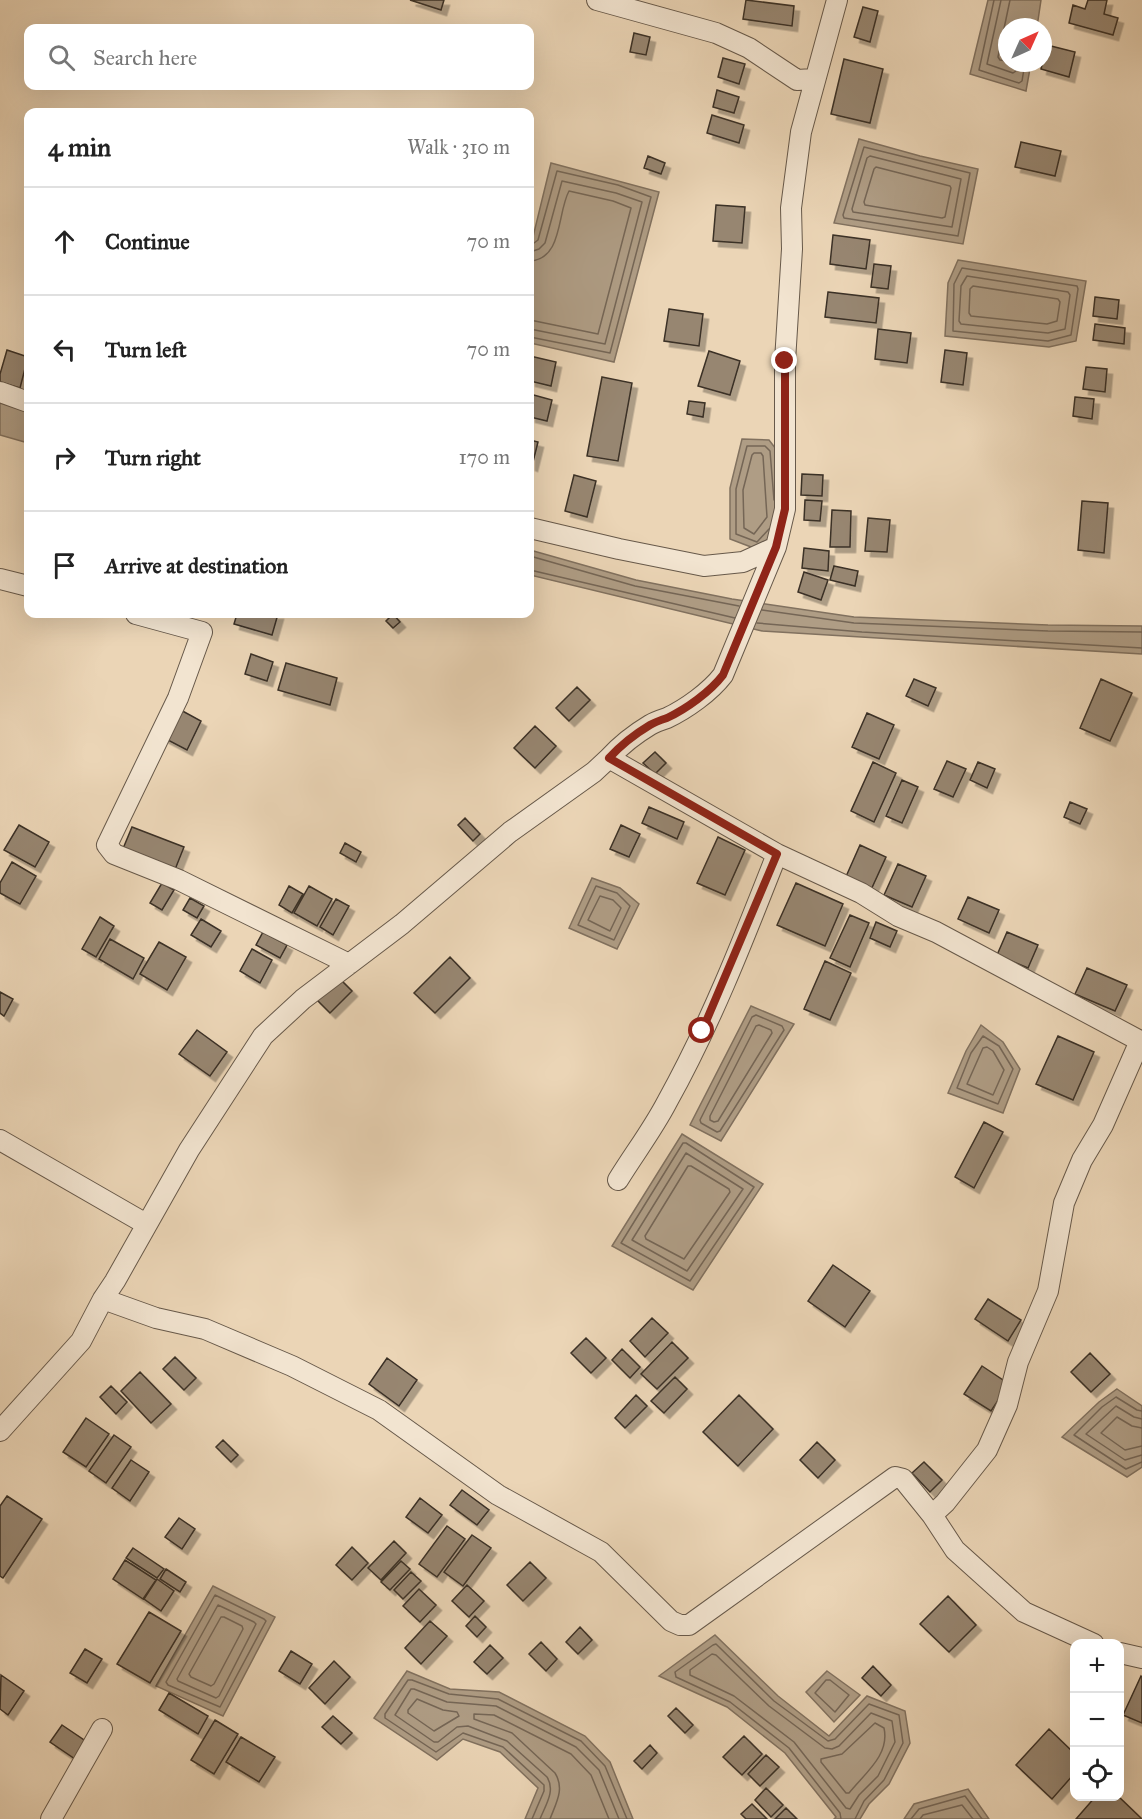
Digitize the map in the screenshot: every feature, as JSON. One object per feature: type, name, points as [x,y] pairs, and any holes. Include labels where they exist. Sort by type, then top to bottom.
[{"type":"street","points":[[597,0],[716,33],[749,48],[797,80],[814,79]]},
{"type":"street","points":[[0,1431],[81,1341],[189,1150],[263,1036],[303,999],[402,924],[510,832],[594,772],[621,746],[651,724],[669,717],[713,687],[723,675],[776,547],[785,509],[785,361],[792,249],[791,208],[801,132],[837,0]]},
{"type":"street","points":[[0,392],[24,401]]},
{"type":"street","points":[[534,529],[704,566],[743,562],[776,547]]},
{"type":"street","points":[[0,579],[24,585]]},
{"type":"street","points":[[151,618],[202,632],[177,699],[107,844],[114,854],[179,880],[349,964]]},
{"type":"street","points":[[609,758],[777,854],[861,893],[898,916],[936,932],[1141,1042],[1064,1203],[1047,1291],[1018,1362],[1003,1414],[987,1450],[945,1503],[932,1515]]},
{"type":"street","points":[[618,1180],[667,1103],[702,1031],[777,854]]},
{"type":"street","points":[[0,1140],[146,1224]]},
{"type":"street","points":[[103,1299],[156,1318],[206,1329],[292,1366],[380,1410],[498,1495],[601,1552],[671,1621],[680,1625],[689,1625],[737,1592],[895,1477],[903,1479],[932,1515],[955,1550],[1024,1612],[1083,1639]]},
{"type":"street","points":[[1124,1654],[1142,1658]]},
{"type":"street","points":[[51,1819],[102,1729]]},
{"type":"water","points":[[988,0],[1041,0],[1038,18],[998,18],[998,72],[1029,72],[1026,91],[970,74]]},
{"type":"water","points":[[859,139],[978,169],[963,244],[834,223]]},
{"type":"water","points":[[551,163],[659,192],[614,362],[534,344],[534,233]]},
{"type":"water","points":[[958,260],[1086,281],[1076,341],[1049,347],[945,336],[948,283]]},
{"type":"water","points":[[0,402],[24,409],[24,442],[0,435]]},
{"type":"water","points":[[742,439],[769,440],[776,449],[781,522],[759,550],[730,539],[730,488]]},
{"type":"water","points":[[534,551],[636,580],[732,599],[854,617],[1048,625],[1142,626],[1142,654],[762,631],[534,576]]},
{"type":"water","points":[[592,878],[620,888],[639,904],[617,949],[569,928]]},
{"type":"water","points":[[751,1006],[794,1024],[721,1141],[690,1125]]},
{"type":"water","points":[[981,1025],[1003,1042],[1020,1069],[1003,1113],[948,1093],[966,1051]]},
{"type":"water","points":[[682,1134],[763,1184],[693,1290],[612,1246]]},
{"type":"water","points":[[1117,1389],[1142,1406],[1142,1467],[1127,1477],[1062,1437],[1099,1402]]},
{"type":"water","points":[[213,1586],[275,1617],[223,1716],[156,1686]]},
{"type":"water","points":[[715,1635],[778,1696],[829,1736],[867,1696],[905,1711],[910,1743],[889,1784],[869,1804],[860,1819],[834,1819],[836,1817],[785,1753],[727,1707],[659,1676]]},
{"type":"water","points":[[407,1671],[450,1689],[499,1692],[585,1736],[610,1762],[633,1819],[525,1819],[538,1788],[500,1752],[463,1739],[437,1760],[374,1718]]},
{"type":"water","points":[[827,1671],[860,1695],[834,1722],[806,1692]]},
{"type":"water","points":[[968,1789],[989,1819],[904,1819],[914,1804]]},
{"type":"building","points":[[410,0],[444,0],[441,10]]},
{"type":"building","points":[[746,0],[794,6],[792,26],[743,19]]},
{"type":"building","points":[[1088,0],[1107,0],[1104,14],[1118,18],[1113,35],[1069,23],[1073,5],[1085,9]]},
{"type":"building","points":[[863,7],[878,11],[870,42],[854,37]]},
{"type":"building","points":[[634,33],[650,37],[646,55],[630,52]]},
{"type":"building","points":[[1052,46],[1075,52],[1069,77],[1052,72]]},
{"type":"building","points":[[723,58],[745,64],[739,84],[718,77]]},
{"type":"building","points":[[844,59],[883,69],[870,123],[831,114]]},
{"type":"building","points":[[717,90],[739,97],[734,113],[713,107]]},
{"type":"building","points":[[712,115],[744,125],[739,143],[707,133]]},
{"type":"building","points":[[1021,142],[1061,151],[1055,176],[1015,167]]},
{"type":"building","points":[[648,156],[665,163],[661,174],[644,168]]},
{"type":"building","points":[[716,205],[745,207],[742,243],[713,241]]},
{"type":"building","points":[[833,235],[870,240],[866,269],[830,264]]},
{"type":"building","points":[[874,264],[891,266],[888,289],[871,287]]},
{"type":"building","points":[[828,292],[879,298],[876,323],[825,317]]},
{"type":"building","points":[[1095,297],[1119,300],[1117,319],[1093,316]]},
{"type":"building","points":[[669,309],[703,314],[699,346],[664,341]]},
{"type":"building","points":[[1095,324],[1125,328],[1124,344],[1093,340]]},
{"type":"building","points":[[878,329],[911,333],[907,363],[875,359]]},
{"type":"building","points":[[7,350],[24,356],[24,372],[20,388],[0,382]]},
{"type":"building","points":[[945,350],[967,353],[963,385],[941,382]]},
{"type":"building","points":[[709,351],[740,361],[730,395],[698,386]]},
{"type":"building","points":[[534,357],[556,362],[551,386],[534,382]]},
{"type":"building","points":[[1086,367],[1107,369],[1105,392],[1083,389]]},
{"type":"building","points":[[602,377],[632,383],[618,461],[587,456]]},
{"type":"building","points":[[534,395],[552,400],[547,421],[534,418]]},
{"type":"building","points":[[1075,397],[1094,399],[1092,419],[1073,416]]},
{"type":"building","points":[[689,401],[705,403],[703,417],[687,414]]},
{"type":"building","points":[[534,441],[538,442],[534,458]]},
{"type":"building","points":[[802,474],[823,475],[822,496],[801,495]]},
{"type":"building","points":[[574,475],[596,481],[587,517],[565,511]]},
{"type":"building","points":[[805,500],[822,501],[820,521],[804,520]]},
{"type":"building","points":[[1082,501],[1108,503],[1104,553],[1078,550]]},
{"type":"building","points":[[832,510],[851,511],[850,547],[830,547]]},
{"type":"building","points":[[868,518],[890,520],[887,552],[865,551]]},
{"type":"building","points":[[804,548],[829,551],[828,571],[802,568]]},
{"type":"building","points":[[834,566],[858,571],[855,586],[830,580]]},
{"type":"building","points":[[804,572],[828,580],[821,600],[798,592]]},
{"type":"building","points":[[236,618],[277,618],[272,635],[234,624]]},
{"type":"building","points":[[389,618],[396,618],[400,622],[393,628],[386,621]]},
{"type":"building","points":[[251,654],[273,662],[267,681],[245,674]]},
{"type":"building","points":[[286,663],[337,678],[330,705],[278,690]]},
{"type":"building","points":[[914,679],[936,688],[928,706],[906,696]]},
{"type":"building","points":[[1101,679],[1132,693],[1110,741],[1080,728]]},
{"type":"building","points":[[577,687],[590,700],[569,721],[556,708]]},
{"type":"building","points":[[177,708],[201,721],[187,750],[162,737]]},
{"type":"building","points":[[867,713],[894,725],[879,759],[852,747]]},
{"type":"building","points":[[535,726],[556,746],[535,768],[514,748]]},
{"type":"building","points":[[655,752],[666,763],[655,774],[643,763]]},
{"type":"building","points":[[947,761],[966,769],[953,797],[934,789]]},
{"type":"building","points":[[873,762],[896,773],[874,822],[851,811]]},
{"type":"building","points":[[978,762],[995,769],[987,788],[970,780]]},
{"type":"building","points":[[902,780],[918,787],[902,823],[886,816]]},
{"type":"building","points":[[1070,802],[1087,809],[1080,824],[1064,817]]},
{"type":"building","points":[[649,807],[684,822],[677,839],[642,823]]},
{"type":"building","points":[[465,818],[480,834],[473,841],[458,825]]},
{"type":"building","points":[[19,825],[49,842],[35,867],[4,850]]},
{"type":"building","points":[[621,825],[640,834],[629,857],[610,849]]},
{"type":"building","points":[[132,827],[184,847],[174,872],[122,851]]},
{"type":"building","points":[[718,837],[745,850],[725,895],[697,883]]},
{"type":"building","points":[[345,843],[361,852],[356,862],[340,853]]},
{"type":"building","points":[[860,845],[886,857],[870,892],[844,881]]},
{"type":"building","points":[[12,862],[36,876],[20,904],[0,893],[0,883]]},
{"type":"building","points":[[898,864],[926,876],[912,907],[884,895]]},
{"type":"building","points":[[162,883],[174,890],[162,910],[150,903]]},
{"type":"building","points":[[796,883],[843,904],[825,946],[777,925]]},
{"type":"building","points":[[289,886],[303,894],[292,913],[279,905]]},
{"type":"building","points":[[309,886],[332,899],[317,926],[294,913]]},
{"type":"building","points":[[968,897],[999,910],[989,933],[958,919]]},
{"type":"building","points":[[190,898],[204,906],[197,918],[183,910]]},
{"type":"building","points":[[336,899],[349,906],[333,935],[320,927]]},
{"type":"building","points":[[850,915],[869,923],[850,967],[830,958]]},
{"type":"building","points":[[100,917],[114,926],[96,957],[82,949]]},
{"type":"building","points":[[201,919],[221,931],[211,947],[191,935]]},
{"type":"building","points":[[876,922],[897,931],[890,947],[870,938]]},
{"type":"building","points":[[263,932],[287,945],[280,958],[256,945]]},
{"type":"building","points":[[1007,932],[1038,945],[1028,968],[997,955]]},
{"type":"building","points":[[110,939],[144,958],[133,979],[99,959]]},
{"type":"building","points":[[159,942],[186,957],[167,990],[140,974]]},
{"type":"building","points":[[252,949],[272,960],[260,983],[240,971]]},
{"type":"building","points":[[450,957],[470,978],[435,1013],[414,993]]},
{"type":"building","points":[[825,961],[851,973],[830,1020],[804,1009]]},
{"type":"building","points":[[1087,968],[1127,985],[1115,1011],[1075,994]]},
{"type":"building","points":[[337,976],[352,991],[330,1013],[315,998]]},
{"type":"building","points":[[0,992],[13,999],[4,1016],[0,1013]]},
{"type":"building","points":[[197,1030],[227,1052],[210,1076],[179,1054]]},
{"type":"building","points":[[1058,1036],[1094,1052],[1073,1100],[1036,1084]]},
{"type":"building","points":[[984,1122],[1003,1132],[974,1188],[955,1177]]},
{"type":"building","points":[[833,1265],[870,1291],[845,1327],[808,1301]]},
{"type":"building","points":[[988,1299],[1021,1320],[1008,1341],[975,1319]]},
{"type":"building","points":[[652,1318],[668,1333],[645,1357],[630,1341]]},
{"type":"building","points":[[586,1338],[606,1358],[591,1373],[571,1353]]},
{"type":"building","points":[[672,1342],[688,1358],[657,1389],[641,1374]]},
{"type":"building","points":[[622,1349],[640,1367],[630,1378],[612,1360]]},
{"type":"building","points":[[1090,1353],[1110,1374],[1091,1392],[1071,1372]]},
{"type":"building","points":[[175,1357],[196,1378],[184,1390],[163,1369]]},
{"type":"building","points":[[387,1358],[417,1380],[399,1406],[369,1384]]},
{"type":"building","points":[[982,1366],[1009,1384],[991,1411],[964,1394]]},
{"type":"building","points":[[140,1372],[171,1404],[151,1423],[121,1391]]},
{"type":"building","points":[[675,1377],[687,1389],[664,1413],[651,1401]]},
{"type":"building","points":[[111,1386],[127,1402],[116,1414],[100,1397]]},
{"type":"building","points":[[636,1395],[647,1406],[625,1428],[615,1418]]},
{"type":"building","points":[[739,1395],[773,1429],[738,1466],[703,1432]]},
{"type":"building","points":[[86,1418],[109,1434],[86,1467],[63,1452]]},
{"type":"building","points":[[114,1435],[131,1447],[106,1483],[89,1471]]},
{"type":"building","points":[[223,1440],[238,1455],[231,1462],[216,1447]]},
{"type":"building","points":[[817,1442],[835,1460],[818,1478],[800,1460]]},
{"type":"building","points":[[131,1460],[149,1472],[130,1501],[112,1488]]},
{"type":"building","points":[[924,1462],[942,1480],[930,1492],[912,1473]]},
{"type":"building","points":[[462,1490],[489,1510],[477,1525],[450,1505]]},
{"type":"building","points":[[7,1496],[42,1519],[3,1578],[0,1576],[0,1506]]},
{"type":"building","points":[[420,1498],[442,1515],[428,1533],[406,1517]]},
{"type":"building","points":[[179,1518],[195,1529],[182,1549],[165,1537]]},
{"type":"building","points":[[447,1526],[465,1539],[437,1577],[419,1564]]},
{"type":"building","points":[[472,1535],[491,1548],[463,1586],[444,1572]]},
{"type":"building","points":[[394,1541],[406,1553],[381,1580],[368,1568]]},
{"type":"building","points":[[352,1547],[368,1563],[352,1580],[336,1565]]},
{"type":"building","points":[[133,1548],[164,1569],[157,1578],[126,1558]]},
{"type":"building","points":[[125,1560],[156,1580],[143,1599],[113,1579]]},
{"type":"building","points":[[401,1561],[410,1569],[390,1590],[381,1582]]},
{"type":"building","points":[[530,1562],[546,1578],[523,1601],[507,1585]]},
{"type":"building","points":[[166,1569],[186,1582],[180,1592],[160,1579]]},
{"type":"building","points":[[411,1572],[421,1581],[403,1599],[394,1590]]},
{"type":"building","points":[[157,1579],[174,1591],[161,1611],[144,1599]]},
{"type":"building","points":[[467,1585],[484,1601],[469,1617],[452,1601]]},
{"type":"building","points":[[419,1589],[436,1605],[420,1622],[403,1606]]},
{"type":"building","points":[[948,1596],[976,1625],[949,1652],[920,1624]]},
{"type":"building","points":[[149,1612],[181,1631],[150,1683],[117,1664]]},
{"type":"building","points":[[475,1616],[486,1627],[477,1637],[466,1626]]},
{"type":"building","points":[[430,1621],[447,1636],[421,1664],[405,1648]]},
{"type":"building","points":[[580,1627],[592,1640],[578,1654],[566,1642]]},
{"type":"building","points":[[541,1642],[557,1659],[546,1671],[529,1654]]},
{"type":"building","points":[[490,1645],[503,1658],[487,1674],[474,1662]]},
{"type":"building","points":[[85,1649],[102,1659],[87,1683],[70,1673]]},
{"type":"building","points":[[291,1651],[312,1664],[300,1684],[279,1671]]},
{"type":"building","points":[[334,1661],[350,1677],[325,1704],[309,1688]]},
{"type":"building","points":[[873,1666],[891,1685],[881,1696],[862,1678]]},
{"type":"building","points":[[1,1675],[24,1691],[8,1715],[0,1709]]},
{"type":"building","points":[[1141,1676],[1142,1723],[1124,1715]]},
{"type":"building","points":[[169,1693],[208,1716],[198,1734],[159,1710]]},
{"type":"building","points":[[676,1708],[693,1725],[685,1733],[668,1716]]},
{"type":"building","points":[[333,1716],[352,1733],[341,1744],[322,1727]]},
{"type":"building","points":[[215,1720],[238,1734],[214,1774],[191,1760]]},
{"type":"building","points":[[62,1725],[90,1744],[78,1761],[50,1742]]},
{"type":"building","points":[[1049,1729],[1070,1749],[1070,1779],[1052,1799],[1016,1765]]},
{"type":"building","points":[[744,1736],[762,1754],[742,1775],[723,1757]]},
{"type":"building","points":[[241,1737],[275,1757],[259,1782],[226,1762]]},
{"type":"building","points":[[650,1745],[657,1753],[642,1769],[634,1761]]},
{"type":"building","points":[[766,1755],[779,1767],[760,1786],[748,1774]]},
{"type":"building","points":[[766,1788],[783,1805],[771,1817],[755,1800]]},
{"type":"building","points":[[1092,1801],[1123,1801],[1142,1819],[1076,1819]]},
{"type":"building","points":[[752,1804],[767,1819],[746,1819],[741,1814]]},
{"type":"building","points":[[786,1808],[797,1819],[775,1819]]},
{"type":"route","points":[[702,1031],[777,854],[609,758],[651,724],[669,717],[696,700],[713,687],[723,675],[776,547],[785,509],[785,361]]}]
